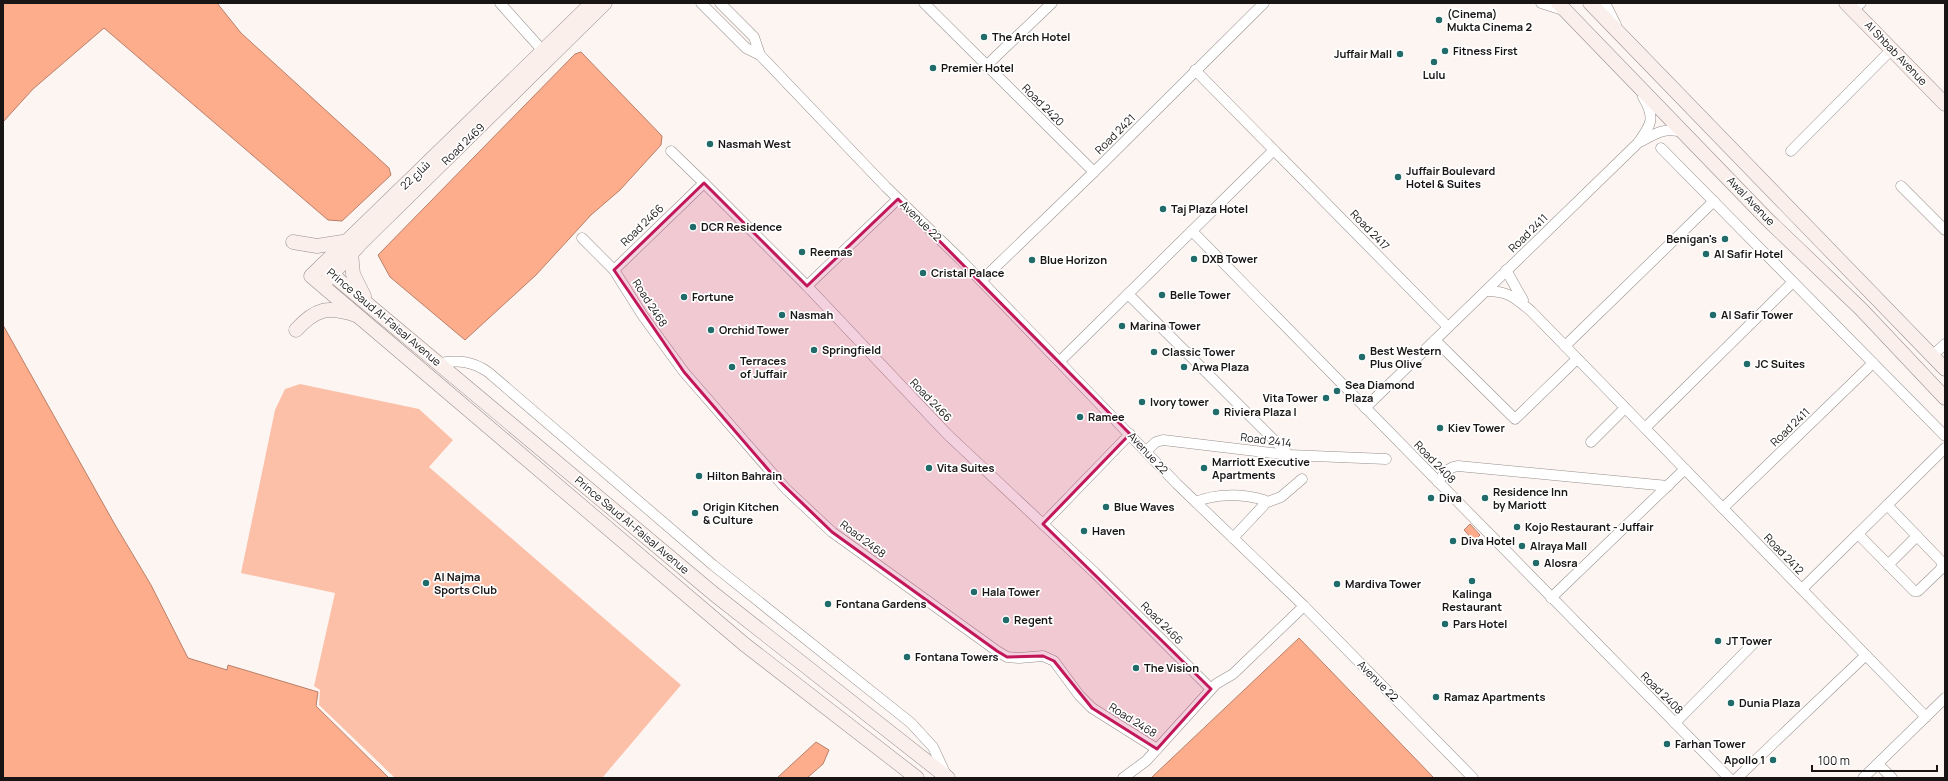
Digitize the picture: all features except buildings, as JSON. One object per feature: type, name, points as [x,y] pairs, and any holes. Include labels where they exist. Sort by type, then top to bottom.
[{"type":"street","points":[[500,3],[543,51],[592,3]]},
{"type":"street","name":"Road 2469","points":[[317,281],[350,247],[605,3]]},
{"type":"street","name":"Avenue 22","points":[[701,3],[746,48],[760,55],[898,199],[932,230],[1196,502],[1304,606],[1473,778]]},
{"type":"street","name":"Avenue 22","points":[[720,3],[754,37],[760,55]]},
{"type":"street","name":"Road 2420","points":[[924,3],[1094,172]]},
{"type":"street","points":[[986,66],[1052,3]]},
{"type":"street","name":"Road 2421","points":[[981,281],[1094,172],[1264,3]]},
{"type":"street","points":[[1541,3],[1562,7]]},
{"type":"street","name":"Awal Avenue","points":[[1590,3],[1945,369]]},
{"type":"street","points":[[1605,3],[1623,38]]},
{"type":"street","name":"Al Shbab Avenue","points":[[1854,5],[1892,49],[1945,104]]},
{"type":"street","name":"Awal Avenue","points":[[1562,7],[1767,219],[1861,309],[1945,398]]},
{"type":"street","points":[[1790,151],[1892,49]]},
{"type":"street","name":"شارع 22","points":[[350,247],[543,51]]},
{"type":"street","name":"Road 2417","points":[[1195,70],[1448,327]]},
{"type":"street","name":"Road 2411","points":[[1365,408],[1638,143],[1649,128],[1651,114],[1650,108],[1632,78]]},
{"type":"street","name":"Road 2411","points":[[1638,143],[1662,130],[1684,132]]},
{"type":"street","points":[[1661,148],[1945,436]]},
{"type":"street","points":[[1060,361],[1274,150]]},
{"type":"street","points":[[671,151],[704,183]]},
{"type":"street","name":"Road 2466","points":[[614,270],[704,183],[807,286],[947,434],[1095,573],[1211,690]]},
{"type":"street","points":[[1901,186],[1945,230]]},
{"type":"street","points":[[807,286],[898,199]]},
{"type":"street","points":[[1565,346],[1714,202]]},
{"type":"street","name":"Road 2408","points":[[1192,231],[1674,724],[1729,778]]},
{"type":"street","name":"Road 2468","points":[[582,238],[614,270],[643,316],[684,372],[772,474],[832,532],[997,651],[1007,656],[1019,658],[1043,656],[1054,660],[1079,695],[1092,708],[1157,748]]},
{"type":"street","points":[[293,242],[317,246],[350,247],[352,274],[361,292],[373,307]]},
{"type":"street","name":"Prince Saud Al-Faisal Avenue","points":[[327,270],[440,363],[714,594],[947,778]]},
{"type":"street","name":"Road 2412","points":[[1506,270],[1515,289],[1531,311]]},
{"type":"street","name":"Prince Saud Al-Faisal Avenue","points":[[317,281],[360,316],[512,449],[744,644],[917,778]]},
{"type":"street","points":[[1645,428],[1792,282]]},
{"type":"street","name":"Road 2412","points":[[1486,291],[1504,291],[1531,311],[1926,717]]},
{"type":"street","points":[[1128,294],[1288,455]]},
{"type":"street","points":[[1861,309],[1874,313],[1918,352],[1932,356],[1945,344]]},
{"type":"street","points":[[296,330],[306,318],[324,310],[343,311],[360,316]]},
{"type":"street","points":[[1435,340],[1515,419],[1577,358]]},
{"type":"street","points":[[440,363],[456,361],[473,363],[488,372],[713,565],[911,723],[933,747],[947,778]]},
{"type":"street","name":"Road 2411","points":[[1724,508],[1873,363]]},
{"type":"street","points":[[1591,442],[1625,408]]},
{"type":"street","points":[[1043,524],[1130,434]]},
{"type":"street","name":"Road 2414","points":[[1146,451],[1156,442],[1163,440],[1288,455],[1386,459]]},
{"type":"street","points":[[1802,589],[1945,448]]},
{"type":"street","points":[[1438,482],[1447,470],[1451,467],[1458,466],[1668,486]]},
{"type":"street","points":[[1551,598],[1685,469]]},
{"type":"street","points":[[1233,538],[1265,503],[1281,497],[1302,479]]},
{"type":"street","points":[[1196,502],[1213,496],[1224,496],[1263,499],[1265,503]]},
{"type":"street","points":[[1858,534],[1914,591],[1918,591],[1940,570],[1943,564],[1940,560],[1887,505]]},
{"type":"street","points":[[1888,565],[1917,536]]},
{"type":"street","points":[[1123,778],[1146,761],[1216,684],[1233,674],[1304,606]]},
{"type":"street","points":[[1674,724],[1754,643]]},
{"type":"street","points":[[1737,778],[1866,655]]},
{"type":"street","points":[[1863,778],[1945,698]]},
{"type":"street","points":[[1878,764],[1892,778]]},
{"type":"highlighted area","points":[[704,183],[807,286],[898,199],[1130,434],[1043,524],[1211,689],[1157,749],[1092,708],[1054,661],[1043,656],[1007,657],[832,532],[772,474],[684,372],[614,270]]},
{"type":"shaded area","points":[[3,3],[217,3],[241,33],[389,168],[391,175],[342,221],[328,220],[104,28],[33,89],[3,122]]},
{"type":"shaded area","points":[[581,52],[662,136],[661,145],[620,190],[591,215],[536,275],[465,340],[390,277],[378,255],[575,54]]},
{"type":"shaded area","points":[[3,325],[114,523],[151,585],[188,658],[227,670],[228,665],[318,692],[316,706],[389,778],[3,778]]},
{"type":"shaded area","name":"Al Najma Sports Club","points":[[300,384],[419,409],[453,440],[429,467],[681,685],[602,778],[395,778],[319,705],[320,690],[314,686],[335,593],[241,573],[275,410],[285,389]]},
{"type":"shaded area","points":[[1470,524],[1480,535],[1474,541],[1464,530]]},
{"type":"shaded area","points":[[1299,638],[1434,778],[1151,778]]},
{"type":"shaded area","points":[[816,742],[829,750],[823,764],[807,778],[777,778]]},
{"type":"place","name":"(Cinema) Mukta Cinema 2","points":[[1439,20]]},
{"type":"place","name":"The Arch Hotel","points":[[984,37]]},
{"type":"place","name":"Fitness First","points":[[1445,51]]},
{"type":"place","name":"Juffair Mall","points":[[1400,54]]},
{"type":"place","name":"Lulu","points":[[1434,62]]},
{"type":"place","name":"Premier Hotel","points":[[933,68]]},
{"type":"place","name":"Nasmah West","points":[[710,144]]},
{"type":"place","name":"Juffair Boulevard Hotel & Suites","points":[[1398,177]]},
{"type":"place","name":"Taj Plaza Hotel","points":[[1163,209]]},
{"type":"place","name":"DCR Residence","points":[[693,227]]},
{"type":"place","name":"Benigan's","points":[[1725,239]]},
{"type":"place","name":"Reemas","points":[[802,252]]},
{"type":"place","name":"Al Safir Hotel","points":[[1706,254]]},
{"type":"place","name":"DXB Tower","points":[[1194,259]]},
{"type":"place","name":"Blue Horizon","points":[[1032,260]]},
{"type":"place","name":"Cristal Palace","points":[[923,273]]},
{"type":"place","name":"Belle Tower","points":[[1162,295]]},
{"type":"place","name":"Fortune","points":[[684,297]]},
{"type":"place","name":"Nasmah","points":[[782,315]]},
{"type":"place","name":"Al Safir Tower","points":[[1713,315]]},
{"type":"place","name":"Marina Tower","points":[[1122,326]]},
{"type":"place","name":"Orchid Tower","points":[[711,330]]},
{"type":"place","name":"Springfield","points":[[814,350]]},
{"type":"place","name":"Classic Tower","points":[[1154,352]]},
{"type":"place","name":"Best Western Plus Olive","points":[[1362,357]]},
{"type":"place","name":"JC Suites","points":[[1747,364]]},
{"type":"place","name":"Terraces of Juffair","points":[[732,367]]},
{"type":"place","name":"Arwa Plaza","points":[[1184,367]]},
{"type":"place","name":"Sea Diamond Plaza","points":[[1337,391]]},
{"type":"place","name":"Vita Tower","points":[[1326,398]]},
{"type":"place","name":"Ivory tower","points":[[1142,402]]},
{"type":"place","name":"Riviera Plaza I","points":[[1216,412]]},
{"type":"place","name":"Ramee","points":[[1080,417]]},
{"type":"place","name":"Kiev Tower","points":[[1440,428]]},
{"type":"place","name":"Vita Suites","points":[[929,468]]},
{"type":"place","name":"Marriott Executive Apartments","points":[[1204,468]]},
{"type":"place","name":"Hilton Bahrain","points":[[699,476]]},
{"type":"place","name":"Diva","points":[[1431,498]]},
{"type":"place","name":"Residence Inn by Mariott","points":[[1485,498]]},
{"type":"place","name":"Blue Waves","points":[[1106,507]]},
{"type":"place","name":"Origin Kitchen & Culture","points":[[695,513]]},
{"type":"place","name":"Kojo Restaurant - Juffair","points":[[1517,527]]},
{"type":"place","name":"Haven","points":[[1084,531]]},
{"type":"place","name":"Diva Hotel","points":[[1453,541]]},
{"type":"place","name":"Alraya Mall","points":[[1522,546]]},
{"type":"place","name":"Alosra","points":[[1536,563]]},
{"type":"place","name":"Kalinga Restaurant","points":[[1472,581]]},
{"type":"place","name":"Al Najma Sports Club","points":[[426,583]]},
{"type":"place","name":"Mardiva Tower","points":[[1337,584]]},
{"type":"place","name":"Hala Tower","points":[[974,592]]},
{"type":"place","name":"Fontana Gardens","points":[[828,604]]},
{"type":"place","name":"Regent","points":[[1006,620]]},
{"type":"place","name":"Pars Hotel","points":[[1445,624]]},
{"type":"place","name":"JT Tower","points":[[1718,641]]},
{"type":"place","name":"Fontana Towers","points":[[907,657]]},
{"type":"place","name":"The Vision","points":[[1136,668]]},
{"type":"place","name":"Ramaz Apartments","points":[[1436,697]]},
{"type":"place","name":"Dunia Plaza","points":[[1731,703]]},
{"type":"place","name":"Farhan Tower","points":[[1667,744]]},
{"type":"place","name":"Apollo 1","points":[[1773,760]]}]
